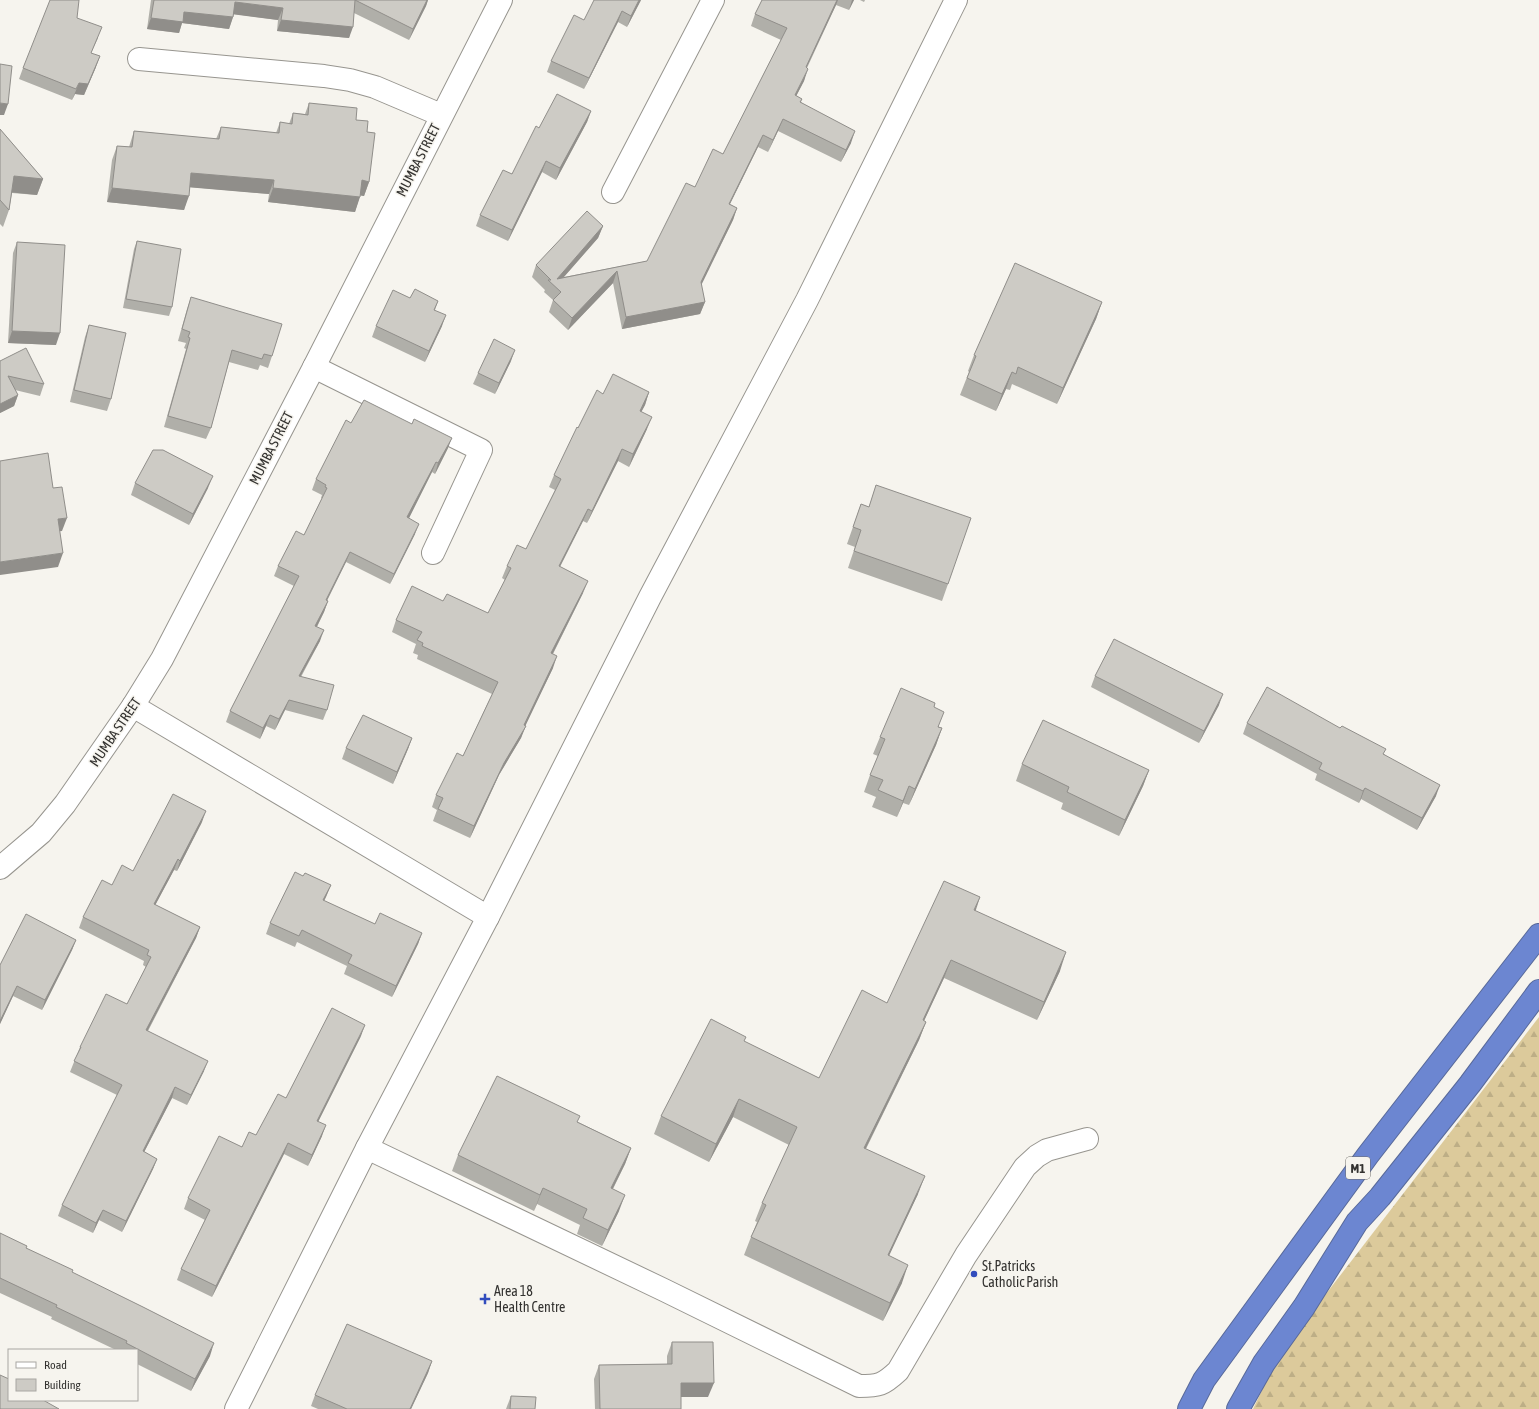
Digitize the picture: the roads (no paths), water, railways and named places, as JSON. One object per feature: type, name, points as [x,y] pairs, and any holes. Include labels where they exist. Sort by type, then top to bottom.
[{"type":"highway","name":"M1","points":[[1189,1409],[1204,1380],[1368,1155],[1539,935]]},
{"type":"highway","name":"M1","points":[[1238,1409],[1264,1363],[1304,1307],[1357,1222],[1380,1197],[1460,1096],[1539,991]]},
{"type":"street","name":"MUMBA STREET","points":[[0,868],[41,833],[65,804],[133,706],[162,659],[314,367],[441,115],[501,0]]},
{"type":"street","points":[[613,192],[713,0]]},
{"type":"street","points":[[238,1408],[367,1148],[488,917],[650,597],[807,300],[956,0]]},
{"type":"street","points":[[139,59],[324,76],[350,80],[375,87],[441,115]]},
{"type":"street","points":[[314,367],[481,450],[433,553]]},
{"type":"street","points":[[133,706],[488,917]]},
{"type":"street","points":[[367,1148],[664,1290],[859,1386],[876,1386],[888,1380],[898,1371],[966,1255],[1025,1167],[1037,1156],[1047,1150],[1088,1138]]},
{"type":"place","name":"St.Patricks Catholic Parish","points":[[974,1274]]},
{"type":"place","name":"Area 18 Health Centre","points":[[485,1299]]}]
